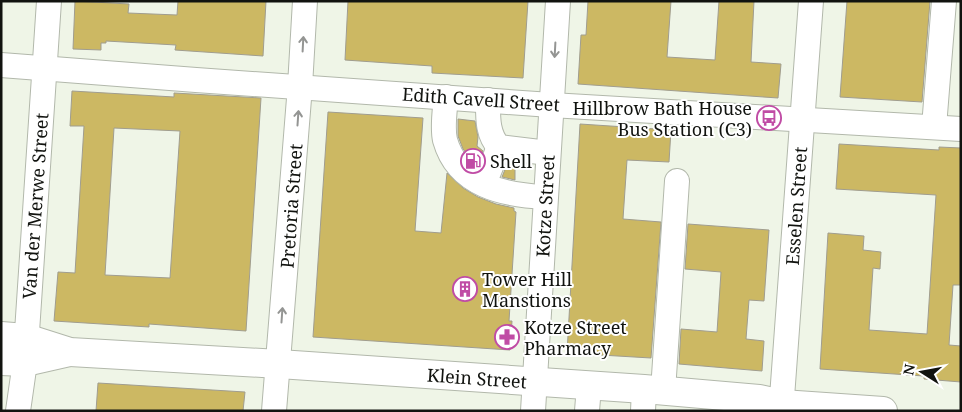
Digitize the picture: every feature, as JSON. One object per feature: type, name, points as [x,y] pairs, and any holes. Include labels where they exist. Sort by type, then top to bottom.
[{"type":"main road","name":"Klein Street","points":[[13,349],[279,364],[535,382],[588,398],[650,397],[759,400],[782,407],[883,411]]},
{"type":"street","name":"Van der Merwe Street","points":[[18,411],[13,349],[44,68],[49,1]]},
{"type":"street","name":"Pretoria Street","points":[[274,411],[305,1]]},
{"type":"street","name":"Kotze Street","points":[[533,411],[558,1]]},
{"type":"street","name":"Esselen Street","points":[[782,407],[811,1]]},
{"type":"street","points":[[934,127],[944,1]]},
{"type":"street","name":"Edith Cavell Street","points":[[1,64],[196,80],[488,100],[961,128]]},
{"type":"street","points":[[446,97],[445,138],[452,156],[463,170],[492,189],[517,196],[545,197]]},
{"type":"street","points":[[488,100],[488,124],[493,140],[499,147],[548,153]]},
{"type":"street","points":[[484,184],[499,147]]},
{"type":"street","points":[[650,397],[677,181]]},
{"type":"building","points":[[75,1],[129,4],[128,13],[177,15],[178,1],[266,1],[263,56],[175,50],[176,45],[106,41],[106,43],[101,43],[101,50],[73,49]]},
{"type":"building","points":[[348,1],[528,1],[523,78],[432,73],[432,66],[345,60]]},
{"type":"building","points":[[588,1],[671,1],[667,57],[715,60],[719,1],[754,1],[751,62],[781,64],[778,98],[578,84],[581,35],[586,35]]},
{"type":"building","points":[[847,1],[930,1],[922,102],[840,97]]},
{"type":"building","points":[[72,91],[174,97],[174,93],[261,98],[246,331],[149,324],[149,327],[54,321],[58,272],[75,273],[84,126],[70,126]],"holes":[[[114,128],[180,131],[170,278],[105,275]]]},
{"type":"building","points":[[328,112],[423,118],[415,231],[441,233],[447,173],[463,188],[478,197],[514,208],[516,212],[509,321],[512,321],[510,350],[313,337]]},
{"type":"building","points":[[458,119],[475,121],[478,137],[477,146],[483,151],[477,164],[463,149],[458,136]]},
{"type":"building","points":[[580,124],[671,130],[669,162],[627,160],[623,219],[661,222],[651,358],[567,353]]},
{"type":"building","points":[[839,144],[939,150],[939,147],[961,148],[961,285],[953,285],[949,345],[961,346],[961,382],[924,379],[924,376],[820,369],[828,233],[864,236],[863,250],[881,252],[880,269],[873,268],[869,330],[927,334],[936,195],[836,189]]},
{"type":"building","points":[[508,162],[515,163],[515,180],[502,177]]},
{"type":"building","points":[[688,224],[769,230],[764,301],[749,300],[746,339],[764,341],[762,371],[679,364],[681,329],[717,332],[721,272],[685,269]]},
{"type":"building","points":[[98,383],[245,392],[243,411],[96,411]]},
{"type":"place","name":"Hillbrow Bath House Bus Station (C3)","points":[[769,118]]},
{"type":"place","name":"Shell","points":[[473,161]]},
{"type":"place","name":"Tower Hill Manstions","points":[[465,289]]},
{"type":"place","name":"Kotze Street Pharmacy","points":[[507,337]]}]
